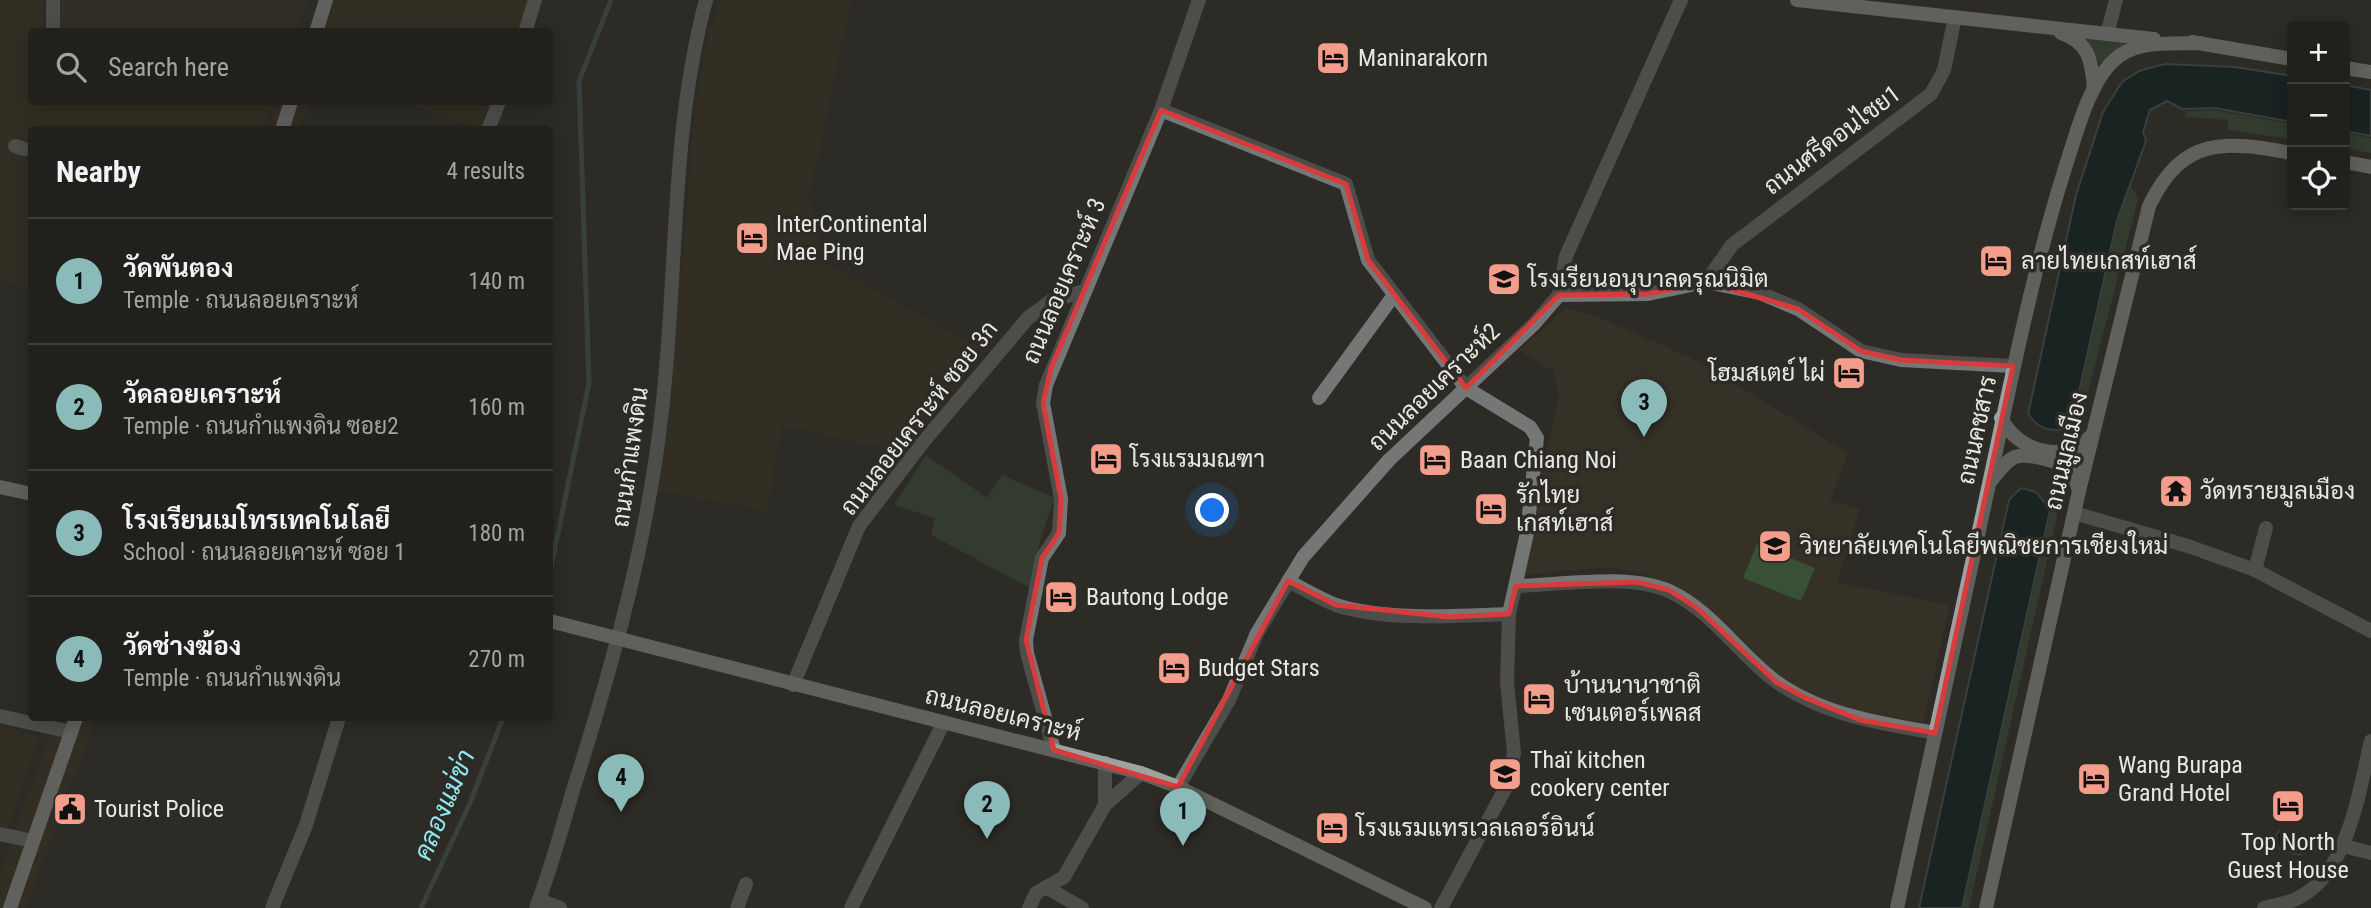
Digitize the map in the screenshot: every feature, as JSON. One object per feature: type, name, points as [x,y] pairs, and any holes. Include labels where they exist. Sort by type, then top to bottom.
[{"type":"main road","points":[[317,28],[326,0]]},
{"type":"main road","points":[[1797,0],[2200,43],[2287,58]]},
{"type":"main road","points":[[2043,27],[2069,36],[2082,45],[2092,59],[2094,91]]},
{"type":"main road","name":"ถนนคชสาร","points":[[1897,908],[1990,483],[2001,418],[2057,195],[2094,91],[2104,71],[2124,52],[2146,44],[2200,43]]},
{"type":"main road","points":[[2350,69],[2371,72]]},
{"type":"main road","points":[[283,126],[291,105]]},
{"type":"main road","name":"ถนนมูลเมือง","points":[[1986,908],[2140,233],[2159,187],[2174,169],[2198,152],[2227,143],[2287,152]]},
{"type":"main road","points":[[2350,163],[2371,167]]},
{"type":"main road","points":[[2001,418],[2015,439],[2043,450],[2068,452],[2081,448],[2092,435]]},
{"type":"main road","points":[[1990,483],[2006,463],[2015,457],[2024,457],[2060,464],[2076,479],[2079,491]]},
{"type":"main road","points":[[0,487],[28,493]]},
{"type":"main road","name":"ถนนลอยเคราะห์","points":[[555,623],[1141,773],[1178,787],[1425,908]]},
{"type":"main road","points":[[10,908],[75,721]]},
{"type":"street","points":[[53,0],[53,28]]},
{"type":"street","points":[[526,28],[535,0]]},
{"type":"street","name":"ถนนกำแพงดิน","points":[[537,904],[618,639],[643,531],[662,410],[682,122],[694,47],[706,0]]},
{"type":"street","name":"ถนนลอยเคราะห์ 3","points":[[1054,750],[1027,653],[1026,640],[1042,558],[1059,533],[1060,499],[1043,403],[1051,368],[1161,110],[1199,0]]},
{"type":"street","points":[[1681,0],[1566,256],[1559,295],[1648,294],[1706,282],[1760,293],[1798,309],[1861,351],[1901,360],[2013,366]]},
{"type":"street","points":[[2108,34],[2116,0]]},
{"type":"street","name":"ถนนศรีดอนไชย1","points":[[1706,282],[1732,245],[1931,94],[1944,70],[1955,17]]},
{"type":"street","points":[[490,126],[498,105]]},
{"type":"street","points":[[1161,110],[1346,184],[1367,260],[1466,388],[1530,427],[1537,438],[1527,533],[1509,614],[1507,682],[1514,753],[1506,787],[1441,908]]},
{"type":"street","name":"ถนนลอยเคราะห์ ซอย 3ก","points":[[793,685],[859,526],[924,441],[1028,318],[1051,301],[1084,290]]},
{"type":"street","points":[[1319,398],[1394,295]]},
{"type":"street","name":"ถนนลอยเคราะห์2","points":[[1178,787],[1229,700],[1257,633],[1303,556],[1389,460],[1534,324],[1559,295]]},
{"type":"street","points":[[2074,513],[2188,546],[2255,570],[2371,631]]},
{"type":"street","points":[[2255,570],[2266,528]]},
{"type":"street","points":[[1288,581],[1336,605],[1363,611],[1449,617],[1509,614]]},
{"type":"street","points":[[1516,586],[1637,582],[1669,590],[1697,608],[1776,682],[1806,698],[1860,720],[1935,733]]},
{"type":"street","points":[[0,716],[71,732]]},
{"type":"street","points":[[272,908],[306,825],[338,721]]},
{"type":"street","points":[[851,908],[943,724]]},
{"type":"street","points":[[2264,908],[2297,899],[2318,883],[2344,846],[2371,741]]},
{"type":"street","points":[[1105,763],[1105,805]]},
{"type":"street","points":[[1029,908],[1036,893],[1063,877],[1105,805],[1141,773]]},
{"type":"street","points":[[0,834],[33,841]]},
{"type":"street","points":[[2344,846],[2371,853]]},
{"type":"street","points":[[737,908],[746,884]]},
{"type":"street","points":[[1046,887],[1082,908]]},
{"type":"street","points":[[537,904],[559,908]]},
{"type":"highlighted area","points":[[1161,110],[1346,184],[1368,260],[1466,388],[1559,295],[1648,294],[1706,282],[1798,309],[1861,351],[1901,360],[2013,366],[1935,733],[1860,720],[1806,698],[1776,682],[1697,608],[1669,590],[1637,582],[1516,586],[1509,614],[1449,617],[1336,605],[1288,581],[1178,787],[1054,750],[1026,640],[1042,558],[1059,533],[1061,499],[1043,403],[1051,368]]},
{"type":"shaded area","points":[[0,0],[43,0],[42,28],[28,28],[28,105],[272,105],[264,126],[28,126],[28,290],[0,279]]},
{"type":"shaded area","points":[[60,0],[308,0],[298,28],[59,28]]},
{"type":"shaded area","points":[[335,0],[530,0],[520,28],[324,28]]},
{"type":"shaded area","name":"InterContinental Mae Ping","points":[[720,0],[851,0],[809,198],[827,264],[986,351],[904,452],[783,425],[766,511],[658,490],[669,422],[694,123],[705,46]]},
{"type":"shaded area","points":[[275,105],[308,105],[300,126],[267,126]]},
{"type":"shaded area","points":[[411,105],[492,105],[484,126],[471,126]]},
{"type":"shaded area","points":[[1566,308],[1595,316],[1692,358],[1848,453],[1830,501],[1860,509],[1837,582],[1950,605],[1923,723],[1862,715],[1810,695],[1767,668],[1681,589],[1639,573],[1609,567],[1525,575],[1535,507],[1559,395],[1553,371],[1519,350]]},
{"type":"shaded area","points":[[55,721],[95,721],[26,908],[0,908],[0,872]]},
{"type":"shaded area","points":[[0,727],[40,736],[0,851]]},
{"type":"green space","points":[[2081,37],[2131,43],[2100,64]]},
{"type":"green space","points":[[2214,110],[2287,123],[2287,138],[2228,130],[2228,120],[2186,117],[2185,111]]},
{"type":"green space","points":[[2350,134],[2371,138],[2371,153],[2350,149]]},
{"type":"green space","points":[[2130,184],[2138,199],[2080,423],[2073,422],[2118,220]]},
{"type":"green space","points":[[926,455],[987,498],[1002,475],[1055,498],[1042,533],[1030,588],[931,535],[935,518],[894,505]]},
{"type":"green space","points":[[2051,511],[2058,512],[1969,908],[1963,908]]},
{"type":"green space","points":[[1757,544],[1815,568],[1801,601],[1743,578]]},
{"type":"water","points":[[2165,64],[2235,67],[2287,75],[2287,121],[2215,108],[2182,109],[2167,101],[2150,110],[2143,132],[2146,141],[2117,220],[2073,419],[2064,430],[2048,429],[2035,423],[2028,414],[2076,195],[2103,112],[2122,82],[2139,71]]},
{"type":"water","points":[[2350,86],[2371,90],[2371,136],[2350,132]]},
{"type":"water","points":[[2021,488],[2036,492],[2050,510],[1962,908],[1919,908],[2009,500]]},
{"type":"water","points":[[2280,831],[2305,838],[2307,849],[2299,855],[2278,848],[2276,834]]},
{"type":"waterway","name":"คลองแม่ข่า","points":[[553,557],[589,383],[579,81],[611,0]]},
{"type":"waterway","name":"คลองแม่ข่า","points":[[421,908],[470,803],[502,721]]},
{"type":"place","name":"Maninarakorn","points":[[1333,58]]},
{"type":"place","name":"InterContinental Mae Ping","points":[[752,238]]},
{"type":"place","name":"ลายไทยเกสท์เฮาส์","points":[[1996,261]]},
{"type":"place","name":"โรงเรียนอนุบาลดรุณนิมิต","points":[[1504,279]]},
{"type":"place","name":"โฮมสเตย์ ไผ่","points":[[1849,373]]},
{"type":"place","name":"โรงเรียนเมโทรเทคโนโลยี","points":[[1644,437]]},
{"type":"place","name":"โรงแรมมณฑา","points":[[1106,459]]},
{"type":"place","name":"Baan Chiang Noi","points":[[1435,460]]},
{"type":"place","name":"วัดทรายมูลเมือง","points":[[2176,491]]},
{"type":"place","name":"รักไทย เกสท์เฮาส์","points":[[1491,509]]},
{"type":"place","name":"วิทยาลัยเทคโนโลยีพณิชยการเชียงใหม่","points":[[1775,546]]},
{"type":"place","name":"Bautong Lodge","points":[[1061,597]]},
{"type":"place","name":"Budget Stars","points":[[1174,668]]},
{"type":"place","name":"บ้านนานาชาติ เซนเตอร์เพลส","points":[[1539,699]]},
{"type":"place","name":"Thaï kitchen cookery center","points":[[1505,774]]},
{"type":"place","name":"Wang Burapa Grand Hotel","points":[[2094,779]]},
{"type":"place","name":"Top North Guest House","points":[[2288,806]]},
{"type":"place","name":"Tourist Police","points":[[70,809]]},
{"type":"place","name":"วัดช่างฆ้อง","points":[[621,812]]},
{"type":"place","name":"โรงแรมแทรเวลเลอร์อินน์","points":[[1332,828]]},
{"type":"place","name":"วัดลอยเคราะห์","points":[[987,839]]},
{"type":"place","name":"วัดพันตอง","points":[[1183,846]]}]
